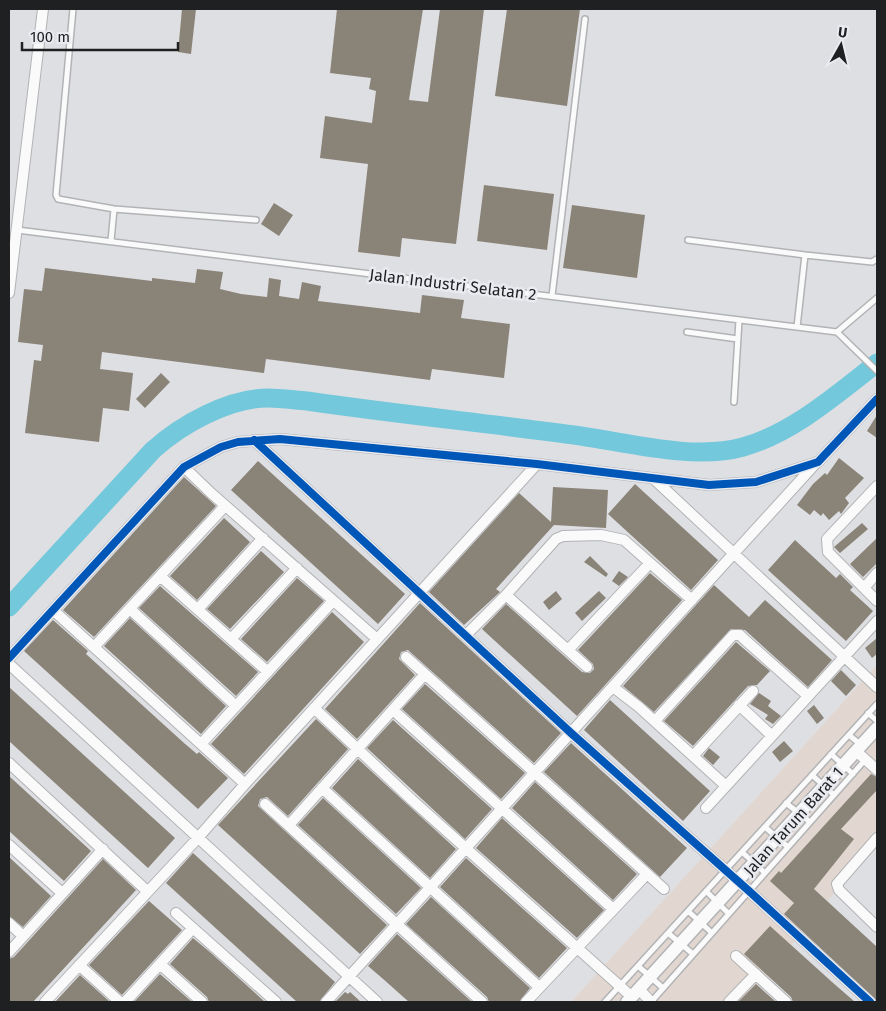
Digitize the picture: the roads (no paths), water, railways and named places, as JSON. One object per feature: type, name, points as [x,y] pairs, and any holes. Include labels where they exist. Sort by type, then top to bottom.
[{"type":"street","points":[[9,293],[43,9]]},
{"type":"street","points":[[326,1002],[877,399]]},
{"type":"street","points":[[9,658],[184,467],[221,447],[254,440],[280,439],[536,464],[655,480],[709,485],[756,482],[818,462]]},
{"type":"street","points":[[254,440],[571,733],[726,870],[870,1002]]},
{"type":"street","points":[[45,1002],[197,840],[245,784],[420,594],[536,464]]},
{"type":"street","points":[[184,467],[225,506],[377,639]]},
{"type":"street","points":[[655,480],[877,687]]},
{"type":"street","points":[[877,486],[827,539],[826,547],[828,552],[877,601]]},
{"type":"street","points":[[94,647],[225,506]]},
{"type":"street","points":[[466,635],[506,595],[556,539],[563,536],[616,537],[624,540],[692,600]]},
{"type":"street","points":[[198,609],[263,538]]},
{"type":"street","points":[[568,650],[650,563]]},
{"type":"street","points":[[231,639],[297,568]]},
{"type":"street","points":[[864,588],[877,574]]},
{"type":"street","points":[[160,576],[268,672]]},
{"type":"street","points":[[506,595],[587,667]]},
{"type":"street","points":[[201,744],[333,601]]},
{"type":"street","points":[[130,609],[236,706]]},
{"type":"street","points":[[53,610],[245,784]]},
{"type":"street","points":[[706,808],[877,621]]},
{"type":"street","points":[[655,721],[733,635],[740,635],[808,696]]},
{"type":"street","points":[[406,657],[646,875],[664,889]]},
{"type":"street","points":[[9,664],[197,840],[376,1002]]},
{"type":"street","points":[[288,825],[425,674]]},
{"type":"street","points":[[613,687],[655,721],[726,786]]},
{"type":"street","points":[[693,756],[753,691]]},
{"type":"street","points":[[739,706],[772,736]]},
{"type":"street","points":[[314,708],[412,800],[467,847],[620,986],[633,996],[651,1002]]},
{"type":"street","points":[[393,710],[613,909]]},
{"type":"street","name":"Jalan Tarum Barat 1","points":[[633,996],[824,786],[848,770],[877,728]]},
{"type":"street","points":[[861,752],[877,770]]},
{"type":"street","points":[[9,763],[148,891]]},
{"type":"street","points":[[322,788],[539,987]]},
{"type":"street","points":[[265,804],[482,1002]]},
{"type":"street","points":[[875,921],[839,890],[837,884],[876,842]]},
{"type":"street","points":[[9,845],[62,893]]},
{"type":"street","points":[[9,952],[103,849]]},
{"type":"street","points":[[526,1002],[646,875]]},
{"type":"street","points":[[176,913],[276,1002]]},
{"type":"street","points":[[9,923],[23,936]]},
{"type":"street","points":[[125,1002],[193,928]]},
{"type":"street","points":[[736,956],[786,1002]]},
{"type":"street","points":[[160,964],[202,1002]]},
{"type":"street","points":[[79,965],[120,1002]]},
{"type":"street","points":[[729,1002],[756,974]]},
{"type":"lane","points":[[73,9],[56,195],[58,199],[114,209],[256,220]]},
{"type":"lane","points":[[552,296],[585,19]]},
{"type":"lane","points":[[111,241],[114,209]]},
{"type":"lane","name":"Jalan Industri Selatan 2","points":[[16,230],[837,332]]},
{"type":"lane","points":[[688,240],[805,255],[872,262],[877,260]]},
{"type":"lane","points":[[797,327],[805,255]]},
{"type":"lane","points":[[877,298],[837,332],[877,371]]},
{"type":"lane","points":[[734,402],[739,320]]},
{"type":"lane","points":[[686,332],[738,339]]},
{"type":"lane","points":[[605,1002],[877,704]]},
{"type":"lane","points":[[868,713],[877,721]]},
{"type":"lane","points":[[849,735],[861,752]]},
{"type":"lane","points":[[651,1002],[834,795],[848,770],[831,754]]},
{"type":"lane","points":[[812,775],[834,795]]},
{"type":"lane","points":[[786,803],[810,822]]},
{"type":"lane","points":[[765,827],[788,847]]},
{"type":"lane","points":[[742,852],[765,873]]},
{"type":"lane","points":[[706,891],[729,914]]},
{"type":"lane","points":[[688,911],[712,933]]},
{"type":"lane","points":[[668,933],[693,954]]},
{"type":"lane","points":[[638,966],[663,988]]},
{"type":"waterway","points":[[9,607],[153,450],[192,422],[238,402],[268,398],[307,401],[574,435],[659,449],[703,452],[724,451],[761,441],[797,422],[830,400],[877,363]]}]
